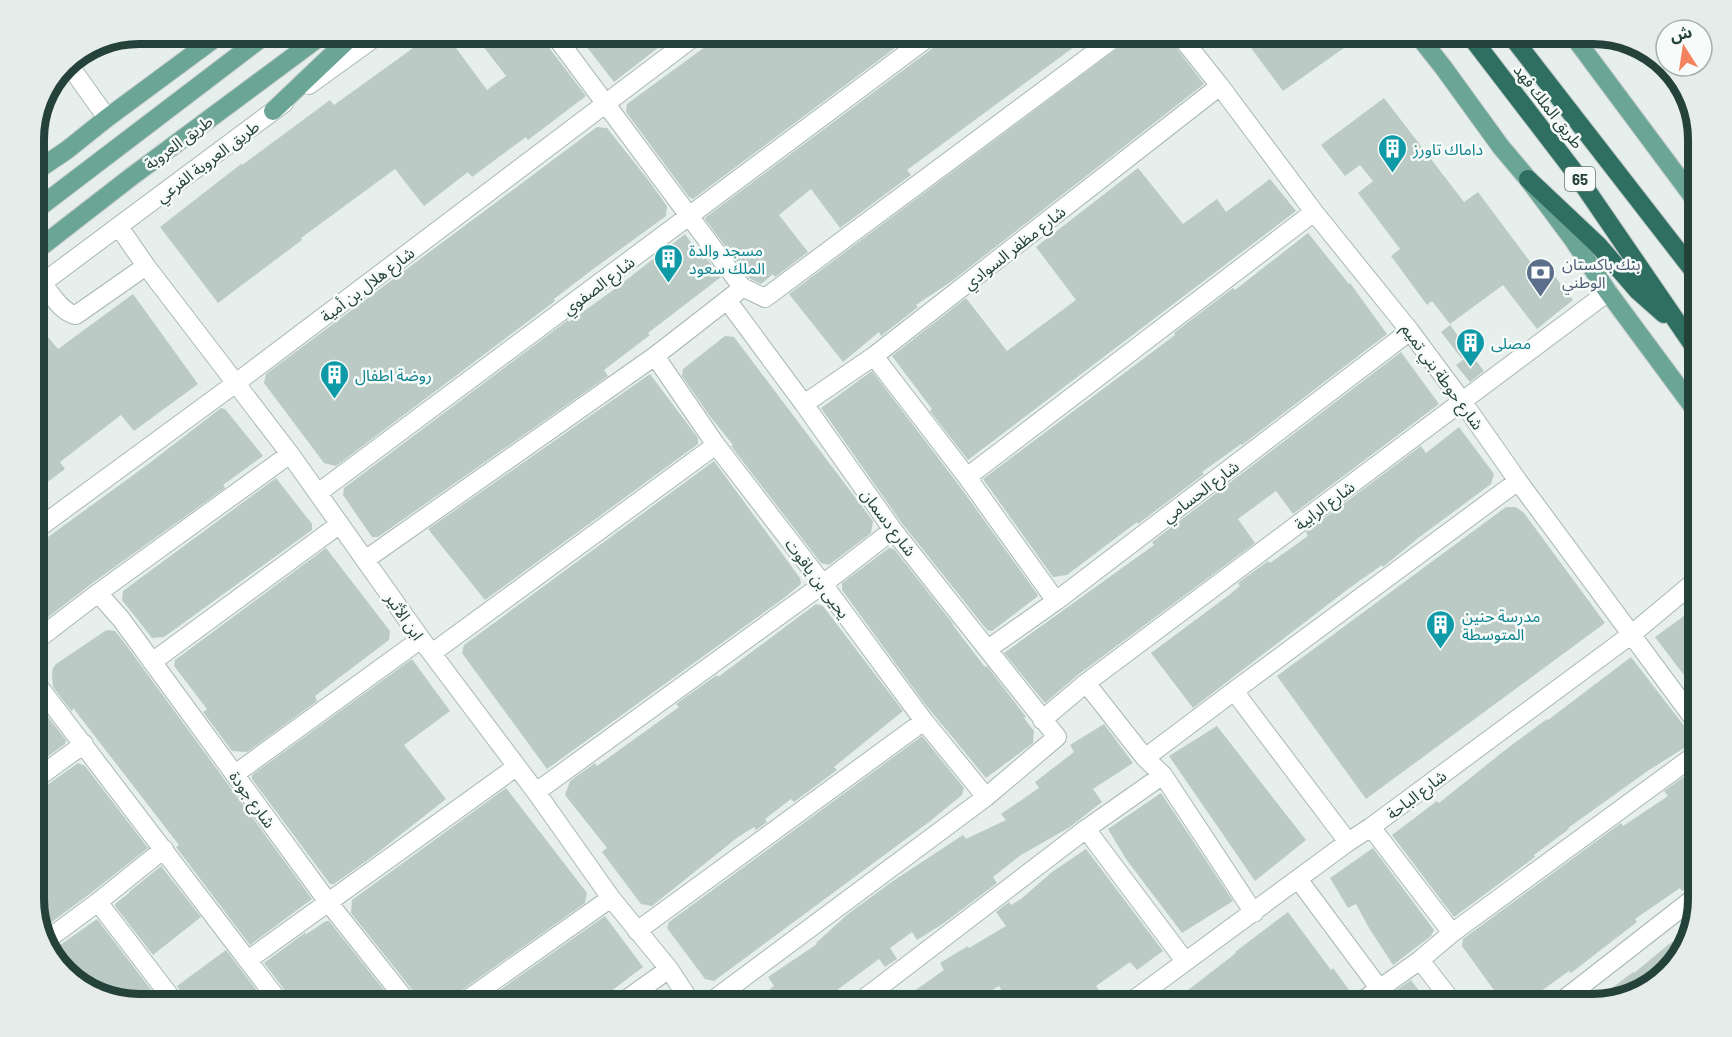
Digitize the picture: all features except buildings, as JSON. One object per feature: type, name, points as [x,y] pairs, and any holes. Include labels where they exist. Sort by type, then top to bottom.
[{"type":"highway","name":"طريق الملك فهد","points":[[1476,44],[1573,170],[1688,338]]},
{"type":"highway","name":"طريق الملك فهد","points":[[1518,44],[1688,264]]},
{"type":"highway","points":[[1528,179],[1598,245],[1638,291],[1683,331]]},
{"type":"main road","points":[[44,166],[207,44]]},
{"type":"main road","name":"طريق العروبة","points":[[44,204],[254,44]]},
{"type":"main road","name":"طريق العروبة","points":[[44,245],[130,177],[311,44]]},
{"type":"main road","points":[[273,111],[343,44]]},
{"type":"main road","points":[[1425,44],[1572,238],[1608,292],[1688,400]]},
{"type":"main road","points":[[1579,44],[1688,189]]},
{"type":"street","name":"طريق العروبة الفرعي","points":[[44,283],[366,44]]},
{"type":"street","points":[[561,44],[742,287],[765,298],[1106,44]]},
{"type":"street","name":"شارع هلال بن أمية","points":[[44,524],[236,383],[685,44]]},
{"type":"street","name":"شارع الصفوي","points":[[318,493],[919,44]]},
{"type":"street","name":"شارع حوطة بني تميم","points":[[1187,44],[1314,212],[1410,331],[1518,482],[1688,711]]},
{"type":"street","points":[[73,70],[107,118]]},
{"type":"street","name":"شارع مظفر السوادي","points":[[804,404],[874,356],[1220,86]]},
{"type":"street","points":[[967,477],[1314,212]]},
{"type":"street","name":"ابن الأثير","points":[[119,227],[146,266],[290,454],[426,646],[536,792],[610,898],[669,969],[685,994]]},
{"type":"street","points":[[44,292],[70,314],[76,315],[146,266]]},
{"type":"street","points":[[366,560],[655,356],[742,287]]},
{"type":"street","name":"شارع الرابية","points":[[1042,720],[1086,683],[1608,292]]},
{"type":"street","name":"شارع دسمان","points":[[728,300],[893,530],[1057,737],[986,797]]},
{"type":"street","name":"شارع الحسامي","points":[[988,649],[1056,601],[1410,331]]},
{"type":"street","name":"يحيى بن ياقوت","points":[[655,356],[716,445],[823,584],[924,722],[986,797]]},
{"type":"street","points":[[874,356],[967,477],[1056,601]]},
{"type":"street","points":[[235,774],[426,646],[716,445]]},
{"type":"street","points":[[44,635],[290,454]]},
{"type":"street","points":[[1145,758],[1518,482]]},
{"type":"street","points":[[152,662],[340,524]]},
{"type":"street","points":[[536,792],[823,584],[893,530]]},
{"type":"street","name":"شارع الباحة","points":[[1141,994],[1632,634],[1688,587]]},
{"type":"street","name":"شارع جودة","points":[[98,593],[121,619],[328,902],[401,994]]},
{"type":"street","points":[[1086,683],[1145,758],[1163,775],[1254,913]]},
{"type":"street","points":[[1234,691],[1348,842]]},
{"type":"street","points":[[44,693],[274,994]]},
{"type":"street","points":[[637,931],[924,722]]},
{"type":"street","points":[[44,773],[84,744]]},
{"type":"street","points":[[1371,994],[1688,760]]},
{"type":"street","points":[[248,960],[516,768]]},
{"type":"street","points":[[870,994],[1086,829],[1163,775]]},
{"type":"street","points":[[721,994],[986,797]]},
{"type":"street","points":[[1371,827],[1452,933]]},
{"type":"street","points":[[1086,829],[1185,960]]},
{"type":"street","points":[[51,936],[164,849]]},
{"type":"street","points":[[1298,879],[1379,988]]},
{"type":"street","points":[[475,994],[610,898]]},
{"type":"street","points":[[98,902],[168,994]]},
{"type":"street","points":[[1571,994],[1688,903]]},
{"type":"street","points":[[1420,960],[1446,994]]},
{"type":"street","points":[[634,994],[669,969]]},
{"type":"place","name":"داماك تاورز","points":[[1392,174]]},
{"type":"place","name":"مسجد والدة الملك سعود","points":[[668,284]]},
{"type":"place","name":"بنك باكستان الوطني","points":[[1541,298]]},
{"type":"place","name":"مصلى","points":[[1470,368]]},
{"type":"place","name":"روضة اطفال","points":[[334,400]]},
{"type":"place","name":"مدرسة حنين المتوسطة","points":[[1441,650]]}]
